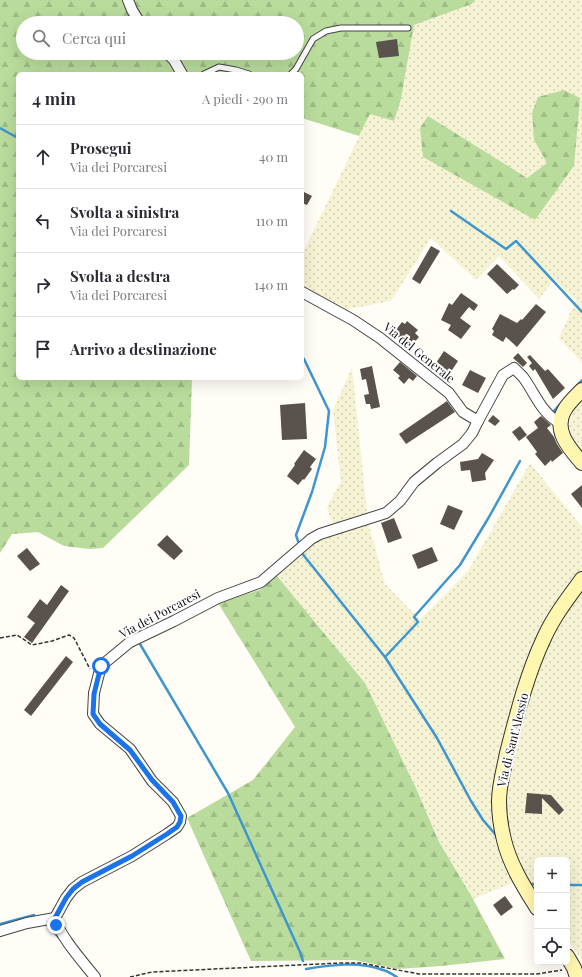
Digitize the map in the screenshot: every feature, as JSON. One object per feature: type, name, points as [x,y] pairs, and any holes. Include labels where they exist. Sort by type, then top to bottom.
[{"type":"street","points":[[128,0],[136,16]]},
{"type":"street","points":[[174,60],[181,72]]},
{"type":"street","name":"Via del Generale","points":[[304,293],[353,320],[380,338],[449,393],[463,412],[478,421]]},
{"type":"street","points":[[478,421],[503,375],[514,368],[522,376],[542,407],[553,419],[560,423]]},
{"type":"street","points":[[582,390],[568,404],[563,412],[560,423],[561,434],[567,445],[582,464]]},
{"type":"street","name":"Via dei Porcaresi","points":[[55,918],[66,898],[73,889],[82,882],[132,856],[177,827],[180,822],[181,816],[173,802],[152,780],[130,750],[100,724],[93,714],[94,694],[101,666],[130,642],[218,598],[260,582],[311,539],[320,534],[386,513],[400,501],[414,482],[463,444],[472,433],[478,421]]},
{"type":"street","name":"Via di Sant'Alessio","points":[[534,903],[510,860],[503,839],[499,801],[501,781],[513,730],[530,674],[544,637],[561,606],[582,579]]},
{"type":"street","points":[[0,931],[27,923],[55,918],[56,925],[95,977]]},
{"type":"street","points":[[570,962],[576,974]]},
{"type":"lane","points":[[304,55],[313,39],[326,31],[341,28],[408,28]]},
{"type":"lane","points":[[293,72],[301,60]]},
{"type":"lane","points":[[208,72],[219,67],[242,72]]},
{"type":"path","points":[[0,638],[17,635],[32,645],[52,641],[69,635],[74,638],[97,680]]},
{"type":"path","points":[[130,977],[152,972],[340,963],[361,963],[419,974],[576,974]]},
{"type":"shaded area","points":[[475,0],[582,0],[582,363],[559,338],[576,300],[554,280],[539,299],[499,256],[476,280],[431,238],[391,301],[343,310],[304,287],[304,251],[370,114],[394,121],[401,99],[414,25],[472,4]],"holes":[[[428,116],[527,178],[547,163],[534,140],[574,166],[535,220]]]},
{"type":"shaded area","points":[[352,368],[368,522],[385,584],[420,620],[468,571],[530,463],[582,527],[582,959],[570,944],[570,857],[534,857],[534,888],[527,877],[473,899],[438,840],[416,788],[365,683],[277,576],[314,542],[335,533],[327,507],[341,481],[333,410]]},
{"type":"shaded area","points":[[582,401],[582,448],[572,436],[569,424],[574,409]]},
{"type":"green space","points":[[0,0],[475,0],[472,4],[414,25],[401,99],[394,121],[370,114],[359,136],[304,119],[304,72],[16,72],[16,380],[192,380],[189,465],[103,548],[89,549],[64,546],[38,532],[12,534],[0,553]]},
{"type":"green space","points":[[564,90],[580,98],[574,166],[535,220],[423,157],[420,128],[428,116],[527,178],[547,163],[534,140],[532,113],[538,97]]},
{"type":"green space","points":[[277,576],[365,683],[416,788],[438,840],[473,899],[505,959],[398,969],[354,960],[251,961],[187,818],[253,780],[295,727],[218,603],[259,590]]},
{"type":"building","points":[[397,39],[399,56],[379,58],[376,42]]},
{"type":"building","points":[[304,192],[312,196],[307,205],[304,204]]},
{"type":"building","points":[[431,246],[440,251],[420,284],[412,279]]},
{"type":"building","points":[[497,264],[519,285],[507,294],[487,274]]},
{"type":"building","points":[[461,293],[478,305],[474,311],[469,307],[460,318],[471,326],[461,339],[448,330],[451,325],[441,320],[449,303],[452,305]]},
{"type":"building","points":[[536,304],[546,312],[517,347],[506,337],[503,342],[492,335],[494,331],[492,329],[500,314],[517,323],[521,319],[522,320]]},
{"type":"building","points":[[407,321],[418,330],[415,333],[419,337],[412,345],[406,340],[404,342],[397,336],[399,334],[395,331],[402,322],[405,324]]},
{"type":"building","points":[[444,351],[458,361],[450,373],[436,363]]},
{"type":"building","points":[[518,353],[527,363],[523,367],[513,358]]},
{"type":"building","points":[[530,355],[545,371],[548,369],[565,388],[553,399],[535,369],[533,371],[529,366],[532,363],[527,357]]},
{"type":"building","points":[[400,362],[417,376],[413,381],[409,378],[404,384],[398,378],[400,376],[393,370]]},
{"type":"building","points":[[372,366],[380,407],[371,409],[370,404],[366,404],[364,395],[369,394],[366,379],[362,380],[360,369]]},
{"type":"building","points":[[470,370],[486,378],[478,393],[462,385]]},
{"type":"building","points":[[447,401],[455,412],[406,444],[399,434]]},
{"type":"building","points":[[305,403],[307,439],[282,440],[280,405]]},
{"type":"building","points":[[493,415],[500,421],[495,426],[488,421]]},
{"type":"building","points":[[541,416],[551,425],[547,428],[563,453],[552,462],[551,460],[545,466],[535,454],[537,452],[526,437],[538,428],[534,422]]},
{"type":"building","points":[[520,426],[527,435],[519,441],[512,432]]},
{"type":"building","points":[[304,450],[316,459],[310,467],[312,469],[304,480],[303,479],[298,485],[287,476]]},
{"type":"building","points":[[482,453],[494,460],[485,473],[486,480],[472,482],[470,470],[461,471],[460,462],[478,459]]},
{"type":"building","points":[[582,485],[582,508],[571,494]]},
{"type":"building","points":[[448,505],[463,511],[454,530],[440,524]]},
{"type":"building","points":[[394,518],[402,538],[388,543],[381,523]]},
{"type":"building","points":[[167,535],[183,551],[174,560],[157,545]]},
{"type":"building","points":[[432,547],[438,561],[418,569],[412,555]]},
{"type":"building","points":[[27,548],[40,564],[30,571],[17,556]]},
{"type":"building","points":[[61,585],[69,591],[32,643],[24,637],[35,623],[27,617],[40,599],[47,605]]},
{"type":"building","points":[[66,656],[73,662],[31,716],[24,710]]},
{"type":"building","points":[[527,793],[551,795],[564,810],[559,815],[542,798],[542,814],[525,813]]},
{"type":"building","points":[[505,896],[513,907],[501,916],[493,905]]},
{"type":"waterway","points":[[0,128],[16,137]]},
{"type":"waterway","points":[[451,211],[506,249],[516,241],[582,312]]},
{"type":"waterway","points":[[298,541],[296,535],[312,492],[325,447],[329,411],[304,359]]},
{"type":"waterway","points":[[573,390],[582,380]]},
{"type":"waterway","points":[[553,412],[562,402]]},
{"type":"waterway","points":[[385,657],[418,622],[414,617],[460,565],[520,461]]},
{"type":"waterway","points":[[301,552],[385,657],[437,738],[471,801],[497,838]]},
{"type":"waterway","points":[[140,644],[228,793],[303,961]]},
{"type":"waterway","points":[[528,884],[534,884]]},
{"type":"waterway","points":[[570,885],[582,885]]},
{"type":"waterway","points":[[0,924],[34,915]]},
{"type":"waterway","points":[[49,926],[60,939]]},
{"type":"waterway","points":[[306,969],[335,965],[364,965],[389,972],[397,977]]},
{"type":"route","points":[[56,925],[55,918],[66,898],[73,889],[82,882],[132,856],[177,827],[180,822],[181,816],[173,802],[152,780],[130,750],[100,724],[93,714],[94,694],[101,666]]}]
